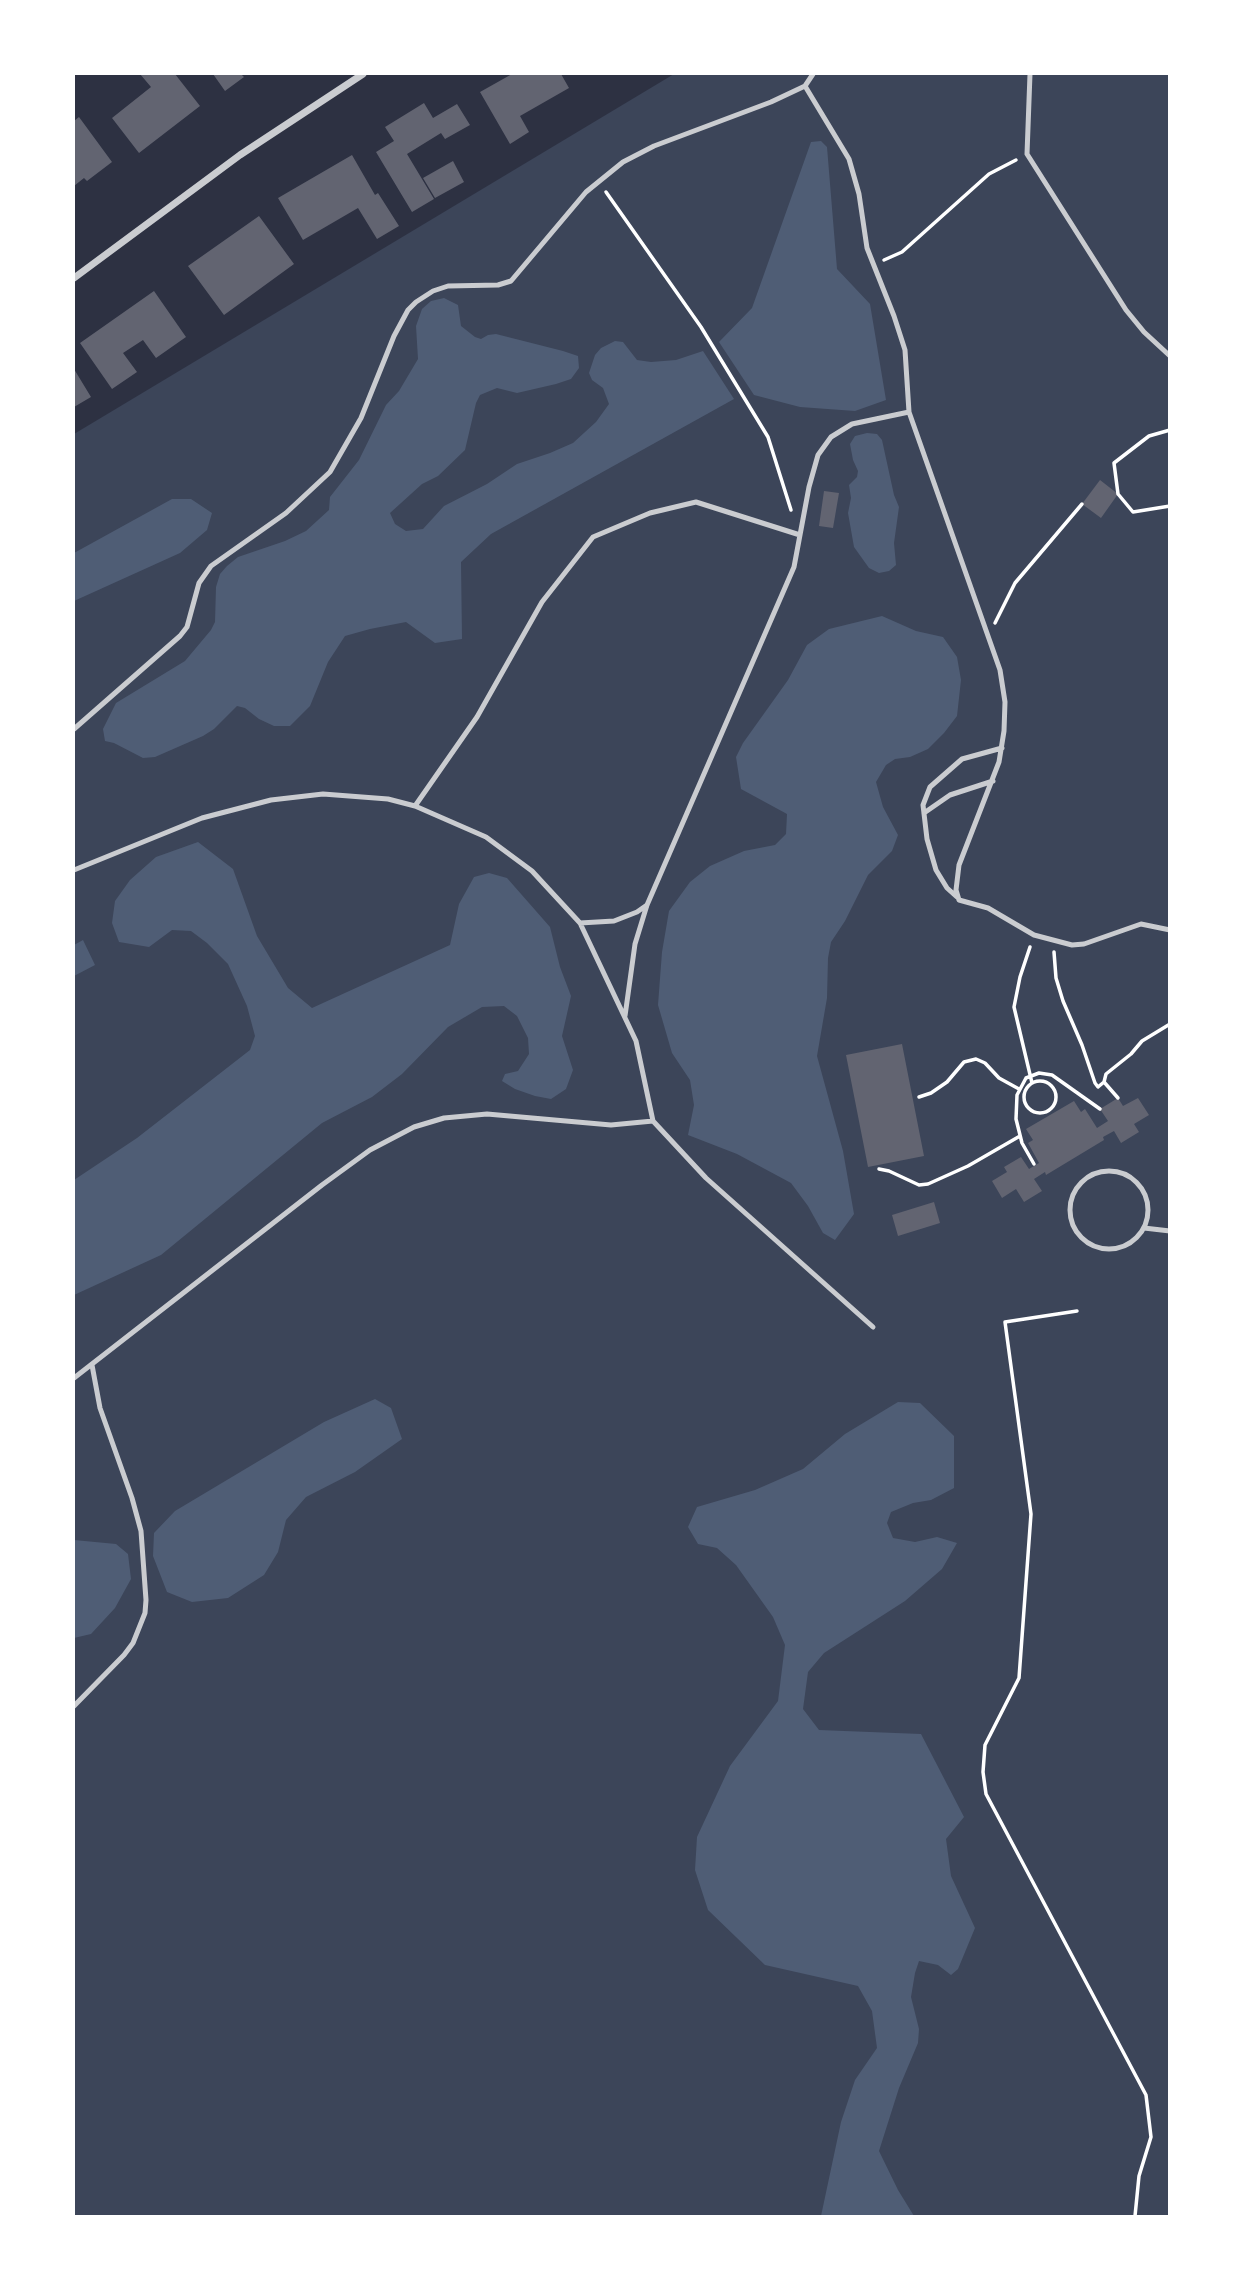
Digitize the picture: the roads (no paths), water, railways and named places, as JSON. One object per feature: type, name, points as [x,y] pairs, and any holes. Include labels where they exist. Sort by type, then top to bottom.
[{"type":"street","points":[[74,278],[240,155],[363,74]]},
{"type":"lane","points":[[74,729],[180,636],[187,627],[199,583],[211,566],[286,513],[330,472],[354,432],[394,336],[413,304],[433,291],[448,286],[498,285],[511,281],[586,192],[623,162],[654,146],[771,102],[805,86],[813,74]]},
{"type":"lane","points":[[1030,74],[1027,154],[1121,304],[1144,332],[1170,356]]},
{"type":"lane","points":[[805,86],[849,159],[859,194],[867,248],[905,350],[909,412],[998,662],[1003,685],[1005,702],[1002,748],[993,781],[959,865],[956,890],[959,900]]},
{"type":"lane","points":[[625,1016],[635,944],[647,905],[794,567],[814,464],[827,441],[852,424],[909,412]]},
{"type":"lane","points":[[415,806],[477,717],[542,602],[593,537],[650,513],[696,502],[800,535]]},
{"type":"lane","points":[[1002,748],[962,759],[930,787],[923,805],[927,839],[936,870],[947,888],[959,900],[988,908],[1034,935],[1056,942],[1078,945],[1144,924],[1170,930]]},
{"type":"lane","points":[[924,813],[950,794],[993,781]]},
{"type":"lane","points":[[74,870],[181,825],[223,811],[271,800],[323,794],[388,799],[415,806],[468,829],[496,845],[532,871],[580,923],[636,1041],[653,1121],[706,1178],[873,1327]]},
{"type":"lane","points":[[580,923],[614,921],[647,905]]},
{"type":"lane","points":[[74,1378],[322,1185],[370,1150],[414,1127],[444,1118],[487,1114],[611,1125],[653,1121]]},
{"type":"lane","points":[[1111,1171],[1127,1175],[1141,1186],[1148,1202],[1143,1228],[1136,1238],[1126,1245],[1102,1248],[1090,1244],[1080,1236],[1071,1214],[1073,1197],[1081,1183],[1095,1174],[1111,1171]]},
{"type":"lane","points":[[1143,1228],[1170,1231]]},
{"type":"lane","points":[[74,1706],[133,1643],[142,1622],[146,1600],[141,1531],[100,1408],[92,1365]]}]
